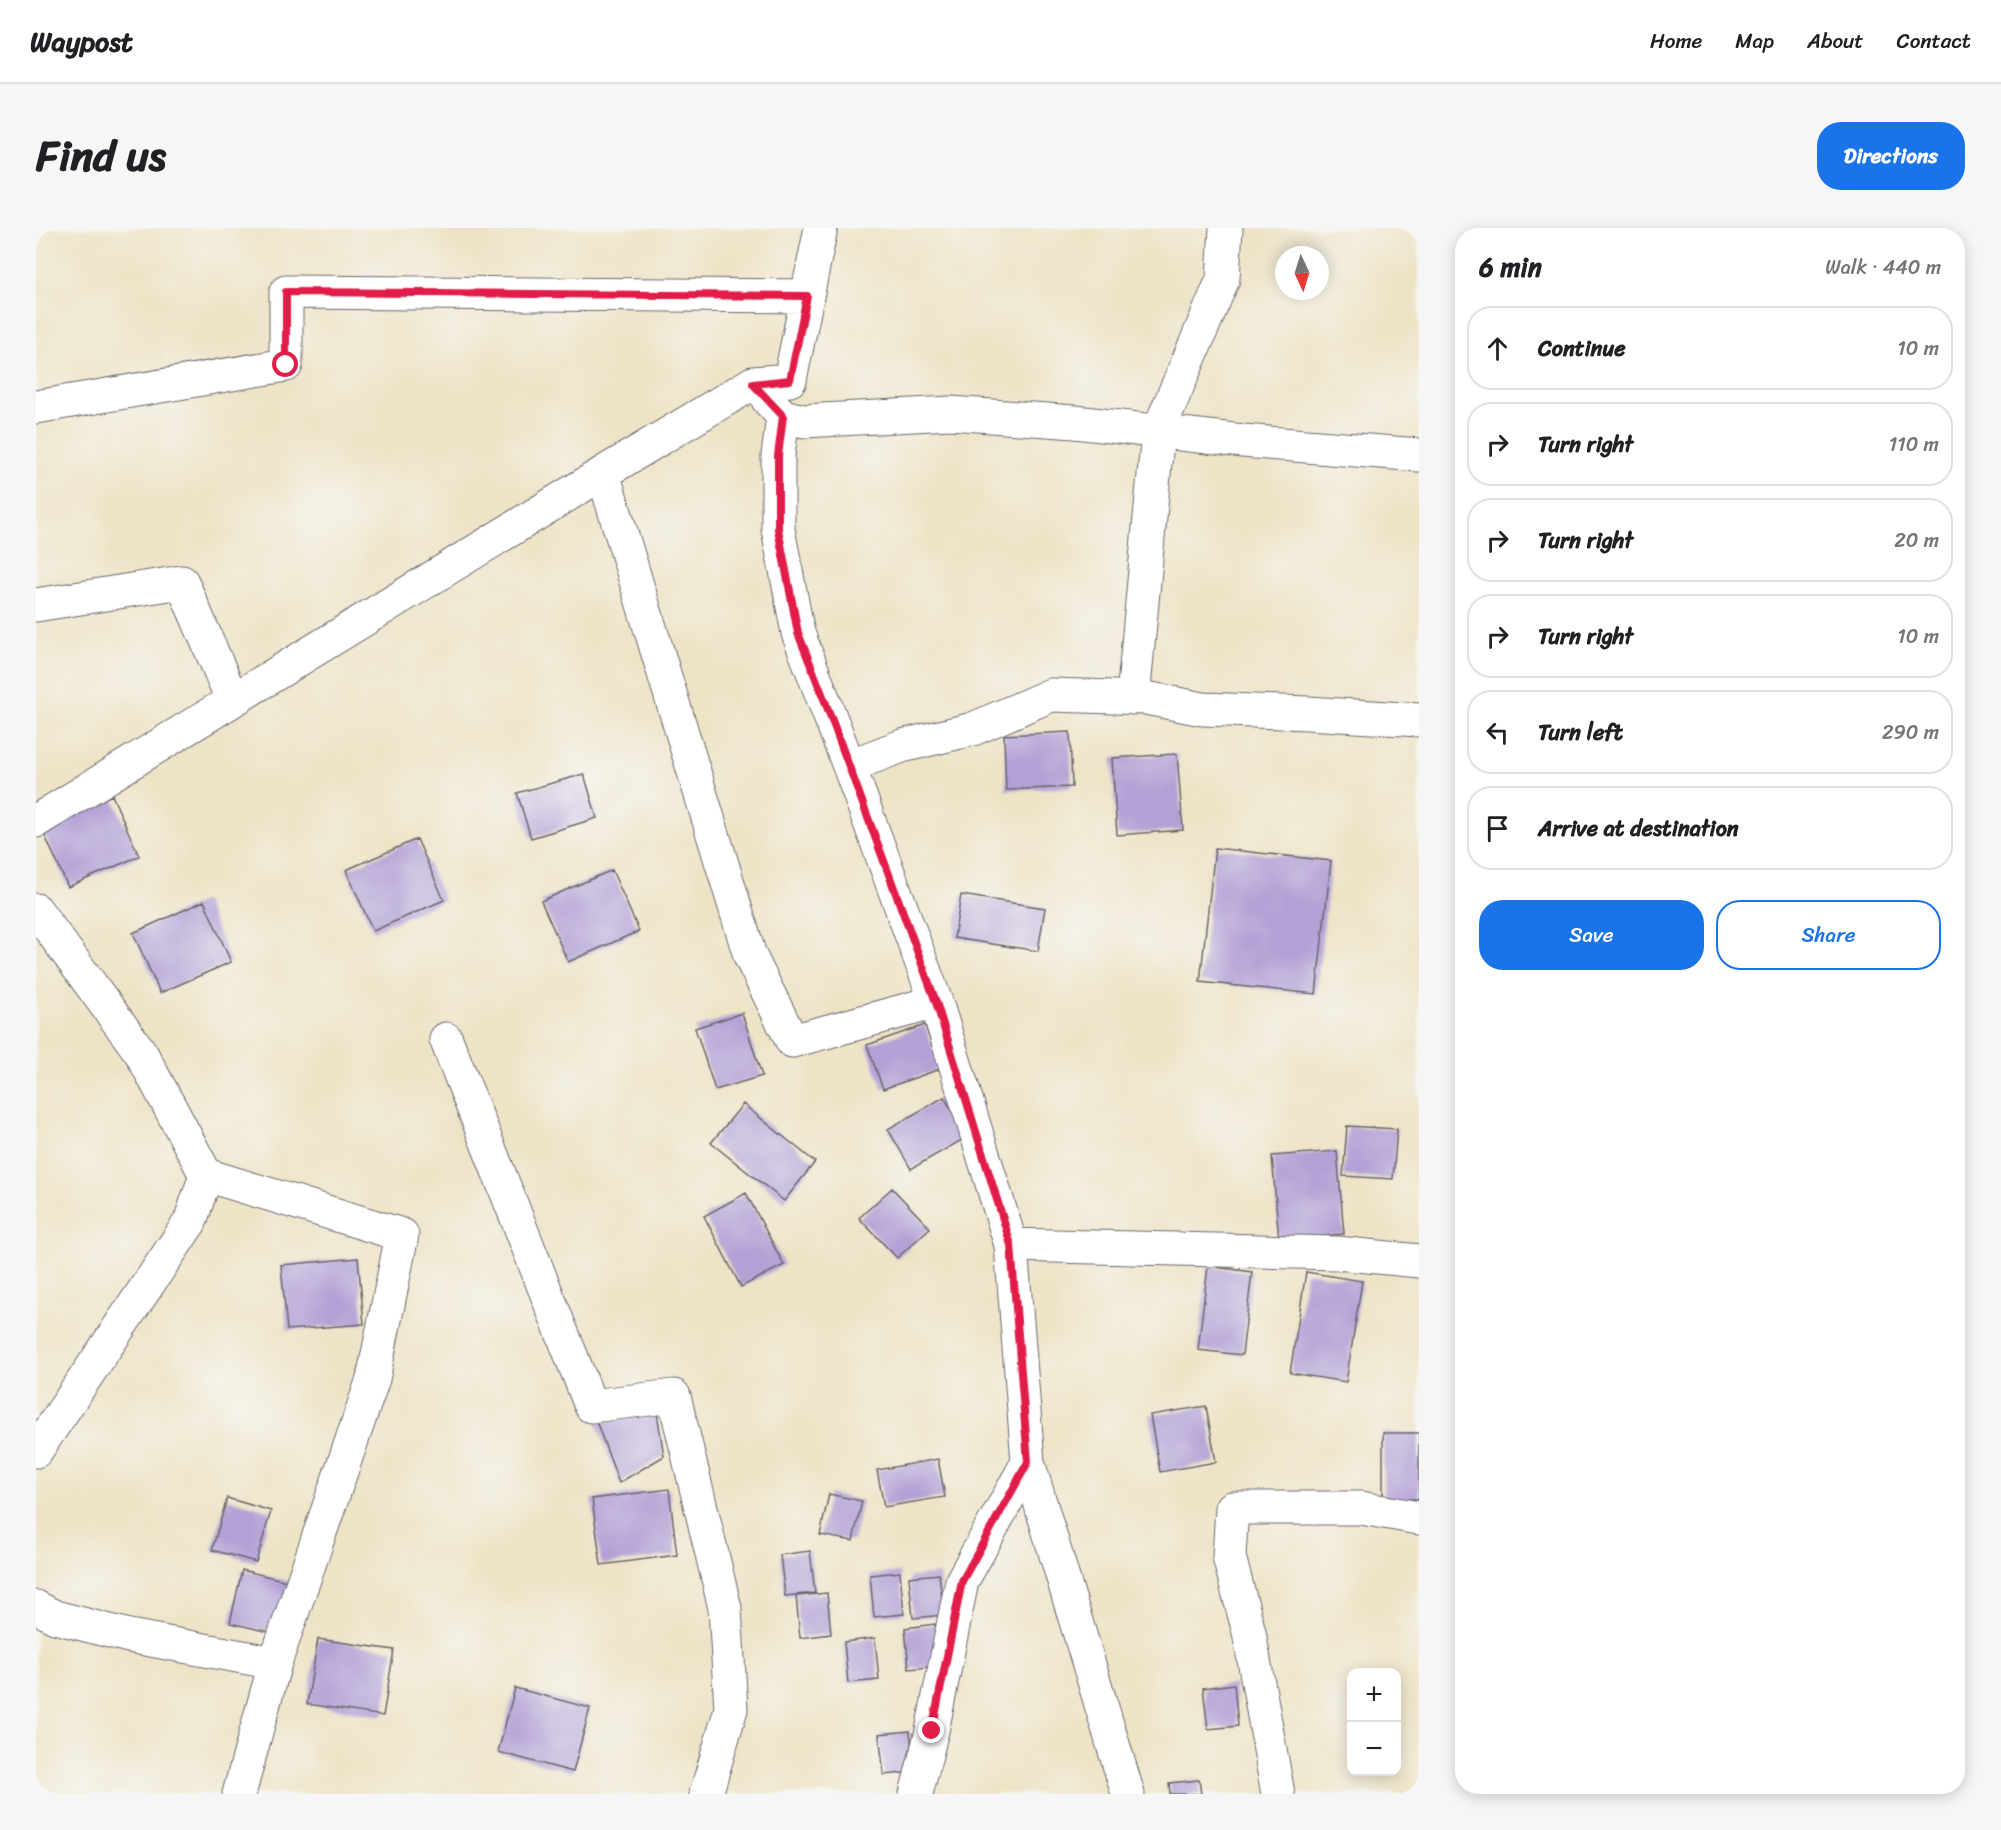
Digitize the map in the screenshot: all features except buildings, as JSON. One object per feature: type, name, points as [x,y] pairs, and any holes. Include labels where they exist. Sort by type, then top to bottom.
[{"type":"street","points":[[36,821],[232,699],[753,384],[790,380],[821,228]]},
{"type":"street","points":[[1133,698],[1158,432],[1223,279],[1226,228]]},
{"type":"street","points":[[36,407],[286,365],[286,292],[807,296]]},
{"type":"street","points":[[753,384],[783,416],[804,421],[950,413],[1075,422],[1243,441],[1419,455]]},
{"type":"street","points":[[783,416],[778,456],[778,529],[798,633],[936,1002],[1011,1245],[1028,1462],[1128,1794]]},
{"type":"street","points":[[603,473],[750,956],[792,1041],[936,1002]]},
{"type":"street","points":[[36,605],[182,582],[232,699]]},
{"type":"street","points":[[849,766],[902,746],[973,729],[1052,695],[1146,698],[1203,709],[1419,720]]},
{"type":"street","points":[[36,910],[141,1053],[206,1174],[402,1234],[373,1379],[275,1663],[239,1794]]},
{"type":"street","points":[[446,1039],[591,1406],[674,1396],[725,1608],[731,1709],[706,1794]]},
{"type":"street","points":[[36,1451],[190,1222],[206,1174]]},
{"type":"street","points":[[1011,1245],[1337,1253],[1419,1261]]},
{"type":"street","points":[[916,1794],[932,1731],[962,1581],[1028,1462]]},
{"type":"street","points":[[1278,1794],[1249,1632],[1229,1557],[1232,1508],[1361,1508],[1419,1518]]},
{"type":"street","points":[[36,1607],[55,1617],[129,1636],[275,1663]]},
{"type":"route","points":[[286,365],[286,292],[807,296],[790,380],[753,384],[783,416],[778,456],[778,529],[798,633],[936,1002],[1011,1245],[1028,1462],[962,1581],[932,1731]]}]
